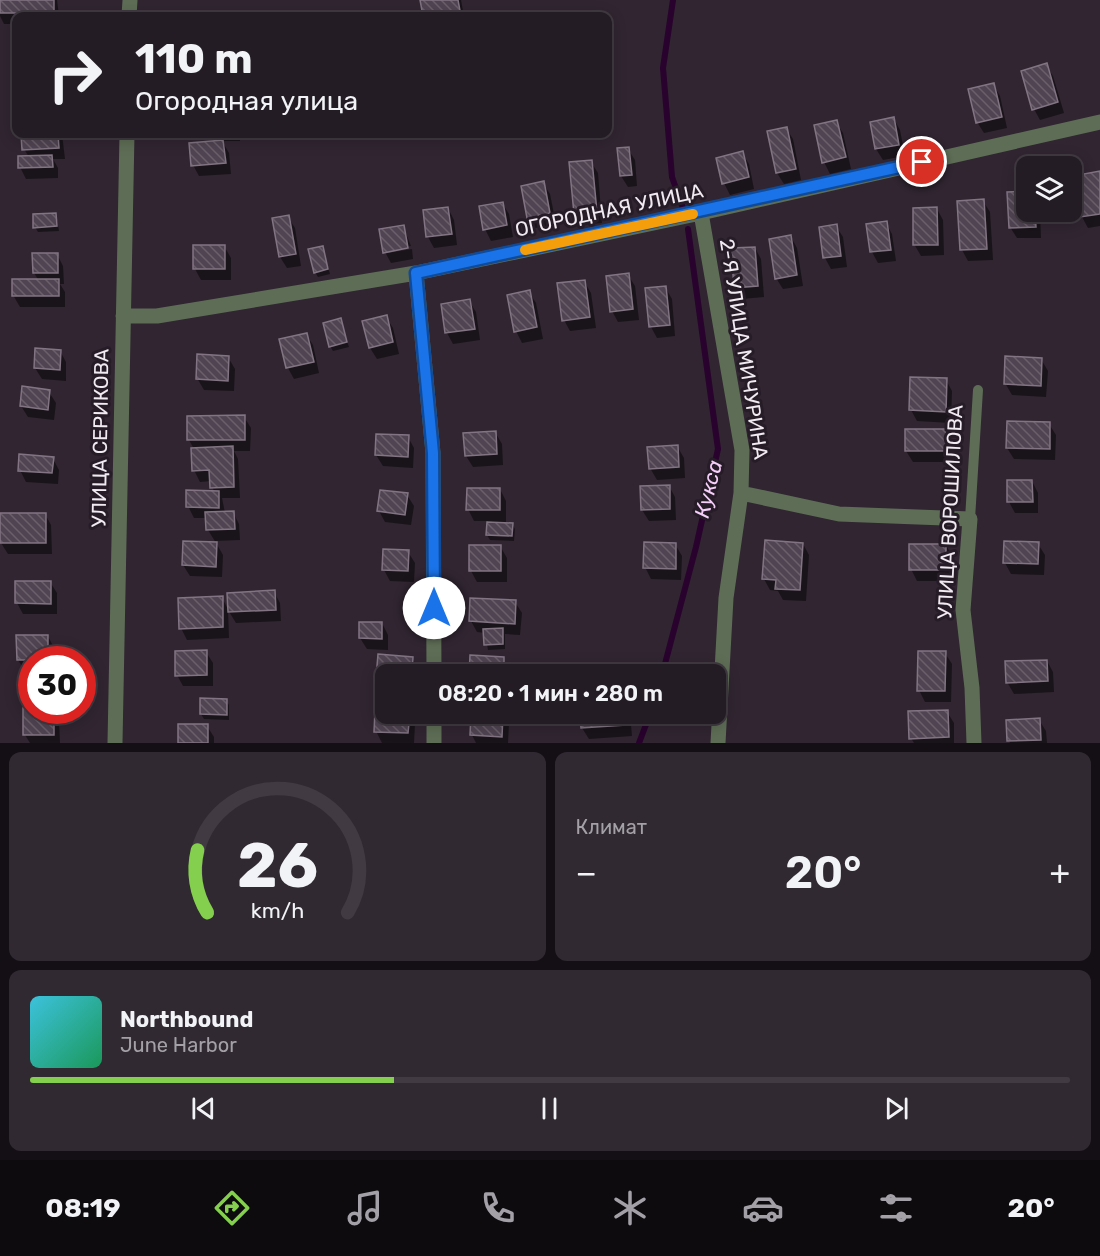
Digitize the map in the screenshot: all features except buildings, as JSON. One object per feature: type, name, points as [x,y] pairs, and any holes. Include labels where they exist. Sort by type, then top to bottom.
[{"type":"street","name":"ОГОРОДНАЯ УЛИЦА","points":[[123,316],[157,316],[416,273],[700,213],[1100,122]]},
{"type":"street","name":"УЛИЦА СЕРИКОВА","points":[[115,743],[127,138]]},
{"type":"street","name":"2-Я УЛИЦА МИЧУРИНА","points":[[700,213],[742,450],[741,494],[726,598],[718,743]]},
{"type":"street","points":[[416,273],[433,453],[434,664]]},
{"type":"street","points":[[741,494],[839,514],[970,519]]},
{"type":"street","name":"УЛИЦА ВОРОШИЛОВА","points":[[970,519],[963,610],[972,688],[974,743]]},
{"type":"street","points":[[434,724],[434,743]]},
{"type":"lane","name":"УЛИЦА ВОРОШИЛОВА","points":[[970,519],[978,390]]},
{"type":"waterway","name":"Кукса","points":[[673,0],[663,68],[672,177],[684,211]]},
{"type":"waterway","name":"Кукса","points":[[665,664],[696,547],[718,449],[688,229]]},
{"type":"waterway","name":"Кукса","points":[[639,743],[646,724]]},
{"type":"slow traffic","points":[[525,250],[693,214]]},
{"type":"route","points":[[434,608],[433,453],[416,273],[700,213],[922,162]]}]
